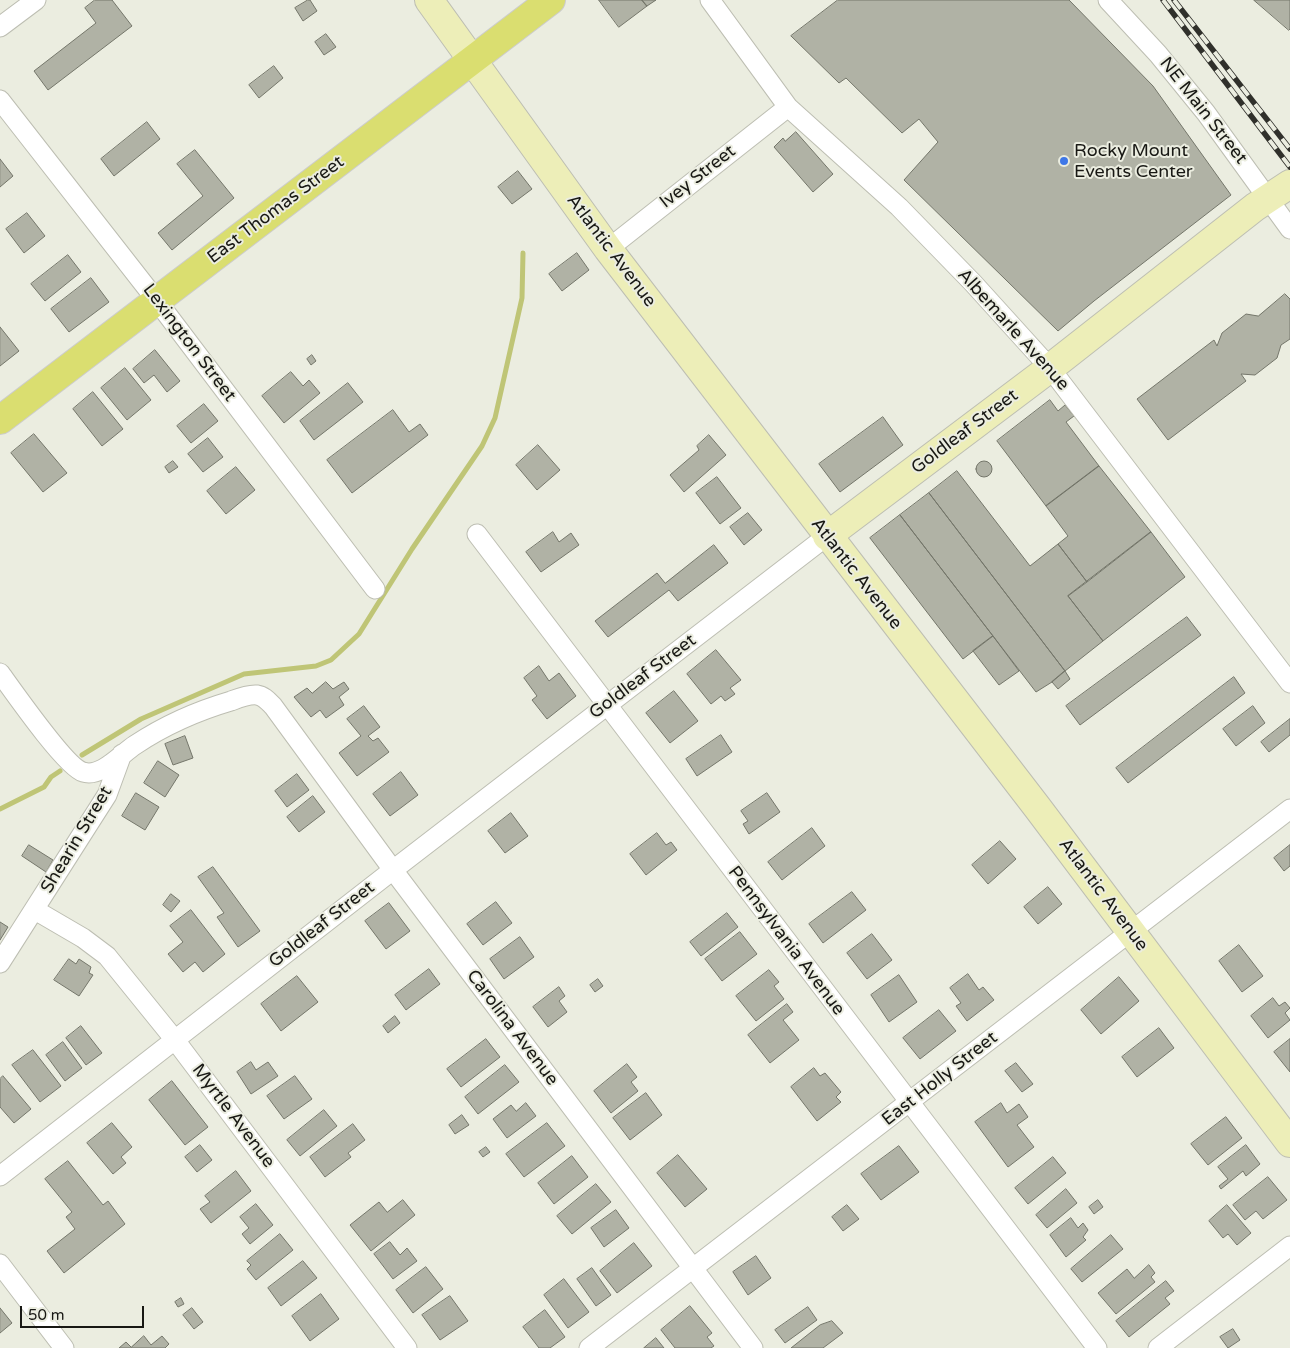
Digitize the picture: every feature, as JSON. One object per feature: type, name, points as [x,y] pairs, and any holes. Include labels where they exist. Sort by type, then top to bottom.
[{"type":"main road","name":"Atlantic Avenue","points":[[429,0],[608,248],[1290,1142]]},
{"type":"main road","name":"East Thomas Street","points":[[0,420],[551,0]]},
{"type":"main road","name":"Goldleaf Street","points":[[827,536],[1050,368],[1279,191]]},
{"type":"street","points":[[0,28],[36,0]]},
{"type":"street","name":"Albemarle Avenue","points":[[710,0],[788,107],[899,207],[973,283],[1050,368],[1290,683]]},
{"type":"street","name":"NE Main Street","points":[[1108,0],[1279,191],[1290,229]]},
{"type":"street","name":"Lexington Street","points":[[0,100],[157,301],[375,589]]},
{"type":"street","name":"Ivey Street","points":[[608,248],[788,107]]},
{"type":"street","name":"Pennsylvania Avenue","points":[[476,534],[1097,1348]]},
{"type":"street","name":"Goldleaf Street","points":[[0,1176],[392,870],[827,536]]},
{"type":"street","points":[[0,673],[43,730],[74,766],[82,772],[92,773],[103,768],[122,754]]},
{"type":"street","name":"Carolina Avenue","points":[[122,754],[135,744],[178,720],[218,704],[256,695],[266,698],[392,870],[753,1348]]},
{"type":"street","name":"Shearin Street","points":[[0,963],[107,795],[122,754]]},
{"type":"street","name":"East Holly Street","points":[[589,1348],[1290,809]]},
{"type":"street","name":"Myrtle Avenue","points":[[35,910],[83,938],[107,956],[176,1040],[407,1348]]},
{"type":"street","points":[[1158,1348],[1290,1246]]},
{"type":"street","points":[[0,1264],[6,1286],[64,1348]]},
{"type":"building","points":[[95,0],[112,0],[132,26],[48,90],[34,71],[96,23],[85,8]]},
{"type":"building","points":[[310,0],[317,11],[303,21],[295,8]]},
{"type":"building","points":[[599,0],[642,0],[647,6],[619,27]]},
{"type":"building","points":[[642,0],[656,0],[647,6]]},
{"type":"building","name":"Rocky Mount Events Center","points":[[838,0],[1069,0],[1153,86],[1231,195],[1058,331],[904,180],[938,142],[919,119],[902,133],[846,78],[839,83],[791,36]]},
{"type":"building","points":[[1254,0],[1290,0],[1290,29],[1289,30]]},
{"type":"building","points":[[326,34],[336,47],[324,55],[315,42]]},
{"type":"building","points":[[274,66],[283,78],[259,98],[249,85]]},
{"type":"building","points":[[147,122],[160,139],[114,176],[101,159]]},
{"type":"building","points":[[796,132],[833,174],[813,192],[774,147],[783,138],[785,141]]},
{"type":"building","points":[[195,150],[234,198],[172,250],[158,233],[203,196],[177,164]]},
{"type":"building","points":[[0,159],[13,176],[0,187]]},
{"type":"building","points":[[518,171],[532,189],[512,204],[498,187]]},
{"type":"building","points":[[27,213],[45,236],[24,253],[6,229]]},
{"type":"building","points":[[577,253],[589,270],[562,291],[549,274]]},
{"type":"building","points":[[68,255],[81,272],[45,301],[31,284]]},
{"type":"building","points":[[91,278],[109,302],[69,332],[51,309]]},
{"type":"building","points":[[1285,294],[1290,299],[1290,339],[1281,345],[1277,358],[1255,375],[1241,374],[1246,381],[1168,440],[1137,399],[1214,340],[1217,346],[1222,333],[1246,314],[1258,316]]},
{"type":"building","points":[[0,327],[19,351],[0,366]]},
{"type":"building","points":[[155,350],[180,381],[167,392],[154,375],[144,383],[133,369]]},
{"type":"building","points":[[312,355],[316,361],[311,365],[307,359]]},
{"type":"building","points":[[125,368],[151,400],[127,420],[101,388]]},
{"type":"building","points":[[291,372],[303,386],[309,380],[320,393],[284,423],[262,396]]},
{"type":"building","points":[[348,383],[363,402],[314,440],[300,421]]},
{"type":"building","points":[[93,392],[123,429],[102,446],[73,409]]},
{"type":"building","points":[[1050,400],[1058,411],[1065,405],[1074,416],[1066,422],[1099,466],[1046,506],[997,441]]},
{"type":"building","points":[[204,404],[218,421],[191,443],[177,426]]},
{"type":"building","points":[[393,410],[409,432],[420,424],[428,435],[352,493],[327,460]]},
{"type":"building","points":[[883,417],[903,445],[840,492],[819,464]]},
{"type":"building","points":[[34,434],[67,473],[43,492],[11,453]]},
{"type":"building","points":[[709,435],[726,455],[684,492],[670,475],[699,450],[697,446]]},
{"type":"building","points":[[208,438],[223,457],[203,472],[188,454]]},
{"type":"building","points":[[538,445],[560,470],[537,490],[516,465]]},
{"type":"building","points":[[173,461],[178,467],[169,473],[165,467]]},
{"type":"building","points":[[984,461],[990,463],[992,469],[990,475],[984,477],[978,475],[976,469],[978,463]]},
{"type":"building","points":[[1099,466],[1151,532],[1087,582],[1058,544],[1068,536],[1046,506]]},
{"type":"building","points":[[236,467],[255,490],[226,514],[207,491]]},
{"type":"building","points":[[957,471],[1030,566],[1058,544],[1087,582],[1068,596],[1103,641],[1065,671],[929,493]]},
{"type":"building","points":[[717,477],[741,508],[720,524],[696,493]]},
{"type":"building","points":[[929,493],[1065,671],[1036,692],[900,515]]},
{"type":"building","points":[[748,513],[762,530],[744,545],[730,527]]},
{"type":"building","points":[[900,515],[993,636],[963,659],[870,538]]},
{"type":"building","points":[[553,532],[559,542],[571,533],[579,545],[541,572],[526,552]]},
{"type":"building","points":[[1151,532],[1185,577],[1103,641],[1068,596]]},
{"type":"building","points":[[714,545],[728,563],[678,601],[669,590],[608,637],[595,621],[657,573],[665,583]]},
{"type":"building","points":[[1187,617],[1201,635],[1080,725],[1066,706]]},
{"type":"building","points":[[993,636],[1019,671],[999,685],[973,651]]},
{"type":"building","points":[[716,650],[741,680],[730,688],[735,694],[725,701],[721,696],[711,704],[687,674]]},
{"type":"building","points":[[539,666],[549,681],[559,673],[576,696],[547,719],[532,700],[537,696],[524,678]]},
{"type":"building","points":[[1065,671],[1070,679],[1058,689],[1052,682]]},
{"type":"building","points":[[1234,677],[1245,693],[1128,783],[1116,768]]},
{"type":"building","points":[[326,682],[333,689],[344,682],[349,689],[339,697],[344,705],[326,718],[320,710],[311,717],[294,697],[307,688],[312,693]]},
{"type":"building","points":[[674,691],[698,721],[670,743],[646,713]]},
{"type":"building","points":[[364,706],[380,727],[368,736],[373,741],[378,738],[389,752],[357,776],[339,753],[361,736],[347,719]]},
{"type":"building","points":[[1253,706],[1265,723],[1236,746],[1223,729]]},
{"type":"building","points":[[1290,719],[1290,735],[1269,752],[1261,742]]},
{"type":"building","points":[[721,735],[732,752],[697,776],[686,759]]},
{"type":"building","points":[[185,736],[193,758],[173,765],[165,744]]},
{"type":"building","points":[[158,761],[179,775],[165,797],[144,783]]},
{"type":"building","points":[[401,772],[418,795],[390,816],[373,794]]},
{"type":"building","points":[[297,774],[309,790],[287,807],[275,791]]},
{"type":"building","points":[[136,793],[159,807],[145,830],[122,816]]},
{"type":"building","points":[[767,793],[780,812],[749,834],[743,824],[748,821],[741,811]]},
{"type":"building","points":[[313,796],[325,812],[299,832],[287,817]]},
{"type":"building","points":[[511,813],[528,836],[505,853],[488,831]]},
{"type":"building","points":[[812,828],[825,846],[782,880],[768,862]]},
{"type":"building","points":[[657,833],[666,845],[671,842],[677,850],[646,875],[630,854]]},
{"type":"building","points":[[1000,841],[1016,859],[988,884],[972,865]]},
{"type":"building","points":[[29,845],[53,860],[46,872],[22,856]]},
{"type":"building","points":[[1290,845],[1290,866],[1284,871],[1274,858]]},
{"type":"building","points":[[213,867],[260,931],[238,947],[217,917],[224,913],[198,877]]},
{"type":"building","points":[[1048,887],[1062,904],[1038,924],[1024,907]]},
{"type":"building","points":[[852,892],[866,910],[823,943],[809,924]]},
{"type":"building","points":[[171,894],[180,901],[171,912],[163,905]]},
{"type":"building","points":[[496,902],[512,923],[483,945],[467,924]]},
{"type":"building","points":[[389,903],[410,931],[386,949],[365,921]]},
{"type":"building","points":[[191,910],[225,954],[203,972],[195,962],[183,972],[168,954],[183,942],[170,926]]},
{"type":"building","points":[[727,913],[738,927],[701,956],[690,942]]},
{"type":"building","points":[[0,922],[8,927],[0,940]]},
{"type":"building","points":[[740,932],[757,954],[722,981],[705,959]]},
{"type":"building","points":[[872,934],[892,960],[867,979],[847,953]]},
{"type":"building","points":[[520,937],[534,957],[504,979],[490,959]]},
{"type":"building","points":[[1239,945],[1263,976],[1242,992],[1219,961]]},
{"type":"building","points":[[69,959],[76,964],[79,959],[91,967],[89,973],[93,975],[79,996],[54,980]]},
{"type":"building","points":[[429,969],[440,984],[406,1010],[395,995]]},
{"type":"building","points":[[769,970],[779,982],[774,986],[784,999],[756,1021],[736,996]]},
{"type":"building","points":[[968,974],[979,990],[983,987],[994,1000],[967,1021],[956,1006],[961,1003],[950,988]]},
{"type":"building","points":[[899,975],[917,1002],[889,1022],[871,995]]},
{"type":"building","points":[[297,976],[318,1002],[281,1031],[261,1004]]},
{"type":"building","points":[[1119,977],[1139,1001],[1101,1034],[1081,1010]]},
{"type":"building","points":[[598,979],[603,986],[595,992],[590,985]]},
{"type":"building","points":[[559,987],[565,996],[559,1001],[567,1012],[548,1027],[533,1007]]},
{"type":"building","points":[[1273,998],[1279,1006],[1285,1002],[1290,1008],[1285,1013],[1290,1020],[1268,1038],[1251,1016]]},
{"type":"building","points":[[787,1004],[793,1012],[783,1020],[799,1040],[770,1063],[748,1035]]},
{"type":"building","points":[[939,1010],[956,1031],[920,1059],[903,1038]]},
{"type":"building","points":[[395,1016],[400,1023],[388,1033],[383,1026]]},
{"type":"building","points":[[81,1026],[102,1053],[86,1065],[66,1038]]},
{"type":"building","points":[[1159,1028],[1174,1048],[1137,1077],[1122,1057]]},
{"type":"building","points":[[486,1039],[500,1057],[461,1087],[447,1069]]},
{"type":"building","points":[[1290,1039],[1290,1072],[1274,1052]]},
{"type":"building","points":[[63,1042],[82,1068],[65,1081],[46,1055]]},
{"type":"building","points":[[33,1050],[61,1086],[40,1102],[12,1065]]},
{"type":"building","points":[[251,1062],[256,1070],[268,1062],[278,1076],[251,1094],[237,1072]]},
{"type":"building","points":[[1016,1063],[1033,1084],[1022,1092],[1005,1071]]},
{"type":"building","points":[[627,1064],[637,1077],[631,1082],[638,1091],[611,1113],[594,1091]]},
{"type":"building","points":[[505,1065],[519,1082],[478,1114],[465,1097]]},
{"type":"building","points":[[814,1068],[820,1076],[825,1073],[841,1092],[836,1097],[841,1102],[817,1121],[791,1087]]},
{"type":"building","points":[[3,1076],[31,1109],[14,1123],[0,1107],[0,1079]]},
{"type":"building","points":[[295,1076],[312,1099],[284,1119],[267,1096]]},
{"type":"building","points":[[172,1081],[208,1127],[185,1145],[149,1100]]},
{"type":"building","points":[[646,1093],[662,1115],[630,1140],[613,1118]]},
{"type":"building","points":[[526,1103],[536,1116],[507,1138],[493,1119],[511,1105],[516,1111]]},
{"type":"building","points":[[1001,1103],[1007,1113],[1019,1104],[1028,1117],[1017,1125],[1034,1147],[1008,1167],[975,1122]]},
{"type":"building","points":[[324,1110],[337,1126],[300,1156],[287,1140]]},
{"type":"building","points":[[462,1115],[469,1125],[455,1134],[449,1125]]},
{"type":"building","points":[[1226,1117],[1242,1138],[1208,1165],[1191,1144]]},
{"type":"building","points":[[112,1123],[132,1147],[121,1157],[126,1163],[113,1174],[87,1143]]},
{"type":"building","points":[[547,1123],[565,1146],[524,1177],[506,1154]]},
{"type":"building","points":[[353,1124],[365,1140],[348,1153],[351,1157],[325,1177],[310,1157]]},
{"type":"building","points":[[200,1145],[212,1160],[197,1172],[185,1157]]},
{"type":"building","points":[[1246,1145],[1260,1164],[1246,1176],[1243,1171],[1221,1189],[1219,1186],[1228,1179],[1218,1167]]},
{"type":"building","points":[[899,1146],[919,1172],[881,1200],[861,1174]]},
{"type":"building","points":[[486,1147],[490,1152],[483,1157],[479,1152]]},
{"type":"building","points":[[678,1155],[707,1189],[685,1207],[657,1173]]},
{"type":"building","points":[[572,1156],[588,1177],[554,1204],[538,1183]]},
{"type":"building","points":[[1053,1157],[1066,1173],[1028,1204],[1015,1188]]},
{"type":"building","points":[[68,1161],[103,1205],[108,1201],[125,1224],[64,1273],[47,1251],[75,1229],[66,1217],[72,1212],[45,1179]]},
{"type":"building","points":[[236,1171],[251,1191],[211,1223],[200,1209],[210,1202],[205,1196]]},
{"type":"building","points":[[1268,1177],[1287,1200],[1263,1219],[1256,1211],[1245,1220],[1233,1205]]},
{"type":"building","points":[[596,1184],[611,1202],[572,1234],[557,1216]]},
{"type":"building","points":[[1066,1189],[1077,1203],[1047,1228],[1036,1215]]},
{"type":"building","points":[[403,1200],[415,1215],[371,1251],[350,1225],[379,1202],[387,1212]]},
{"type":"building","points":[[1098,1200],[1103,1207],[1094,1214],[1089,1207]]},
{"type":"building","points":[[256,1204],[273,1225],[250,1244],[242,1234],[249,1228],[240,1217]]},
{"type":"building","points":[[847,1205],[859,1219],[843,1231],[832,1217]]},
{"type":"building","points":[[1227,1205],[1251,1233],[1237,1245],[1228,1234],[1223,1238],[1209,1221]]},
{"type":"building","points":[[616,1210],[629,1228],[604,1247],[591,1228]]},
{"type":"building","points":[[1071,1218],[1078,1228],[1083,1223],[1088,1230],[1083,1237],[1086,1240],[1066,1257],[1050,1235]]},
{"type":"building","points":[[280,1234],[293,1250],[256,1280],[247,1269],[251,1265],[247,1261]]},
{"type":"building","points":[[1111,1235],[1123,1249],[1082,1282],[1071,1269]]},
{"type":"building","points":[[390,1242],[400,1255],[407,1248],[417,1261],[393,1279],[374,1254]]},
{"type":"building","points":[[634,1243],[652,1266],[617,1293],[600,1271]]},
{"type":"building","points":[[756,1256],[771,1278],[748,1295],[733,1272]]},
{"type":"building","points":[[303,1261],[317,1278],[281,1306],[268,1288]]},
{"type":"building","points":[[1149,1265],[1155,1273],[1151,1277],[1155,1282],[1116,1314],[1098,1293],[1127,1269],[1134,1278]]},
{"type":"building","points":[[426,1267],[443,1289],[413,1313],[396,1290]]},
{"type":"building","points":[[592,1268],[611,1295],[596,1306],[577,1279]]},
{"type":"building","points":[[564,1279],[589,1312],[568,1328],[544,1295]]},
{"type":"building","points":[[1166,1281],[1174,1291],[1165,1298],[1170,1304],[1129,1337],[1116,1321]]},
{"type":"building","points":[[321,1294],[339,1319],[310,1341],[292,1316]]},
{"type":"building","points":[[450,1296],[468,1321],[440,1340],[422,1315]]},
{"type":"building","points":[[181,1298],[184,1304],[178,1307],[175,1302]]},
{"type":"building","points":[[690,1306],[712,1333],[707,1337],[714,1346],[711,1348],[675,1348],[661,1330]]},
{"type":"building","points":[[808,1307],[817,1320],[785,1343],[775,1330]]},
{"type":"building","points":[[0,1308],[12,1323],[0,1333]]},
{"type":"building","points":[[192,1308],[203,1322],[194,1329],[183,1315]]},
{"type":"building","points":[[545,1310],[565,1337],[550,1348],[539,1348],[523,1327]]},
{"type":"building","points":[[832,1321],[843,1333],[823,1348],[791,1348],[820,1325]]},
{"type":"building","points":[[1233,1329],[1240,1340],[1228,1348],[1220,1337]]},
{"type":"building","points":[[144,1336],[151,1345],[162,1336],[169,1344],[165,1348],[119,1348],[126,1342],[131,1347]]},
{"type":"building","points":[[656,1338],[664,1348],[644,1348]]},
{"type":"waterway","points":[[82,755],[141,719],[244,674],[316,666],[331,660],[359,634],[412,549],[482,446],[495,418],[522,298],[523,253]]},
{"type":"waterway","points":[[0,809],[44,787],[51,777],[60,771]]},
{"type":"railway","points":[[1163,0],[1290,167]]},
{"type":"railway","points":[[1174,0],[1290,149]]},
{"type":"place","name":"Rocky Mount Events Center","points":[[1064,161]]}]
